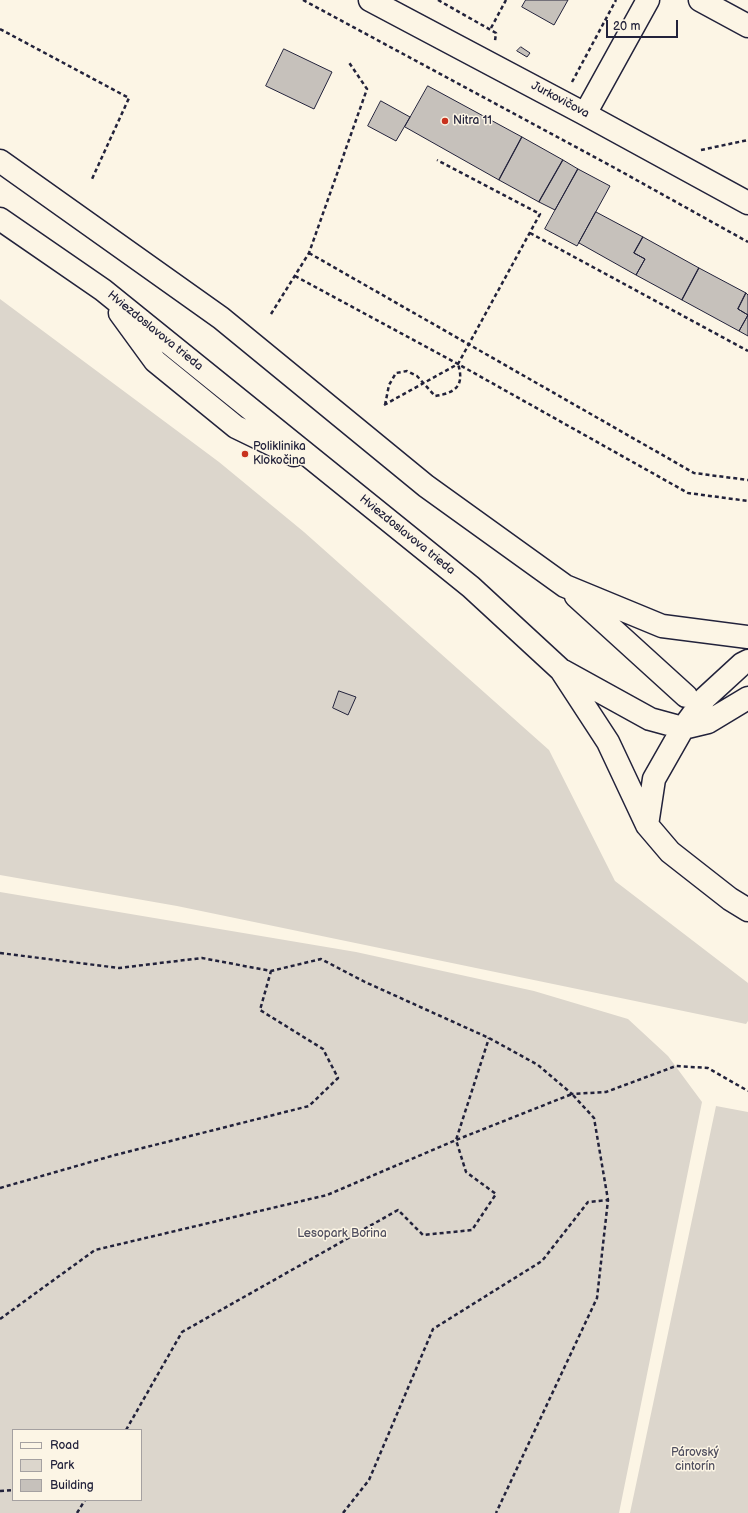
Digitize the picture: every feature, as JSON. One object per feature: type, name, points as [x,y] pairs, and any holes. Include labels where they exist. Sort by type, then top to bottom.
[{"type":"street","name":"Jurkovičova","points":[[370,0],[585,114],[748,203]]},
{"type":"street","points":[[585,114],[648,0]]},
{"type":"street","points":[[700,0],[748,26]]},
{"type":"street","points":[[0,161],[221,318],[426,486],[564,586],[686,696]]},
{"type":"street","name":"Hviezdoslavova trieda","points":[[0,219],[103,290],[471,587],[560,670],[608,742],[647,824],[670,852],[730,899],[748,910]]},
{"type":"street","points":[[564,586],[662,626],[748,637]]},
{"type":"street","points":[[647,824],[654,779],[683,728],[705,698],[742,664],[748,661]]},
{"type":"street","points":[[560,670],[650,719],[683,728],[708,722],[748,698]]},
{"type":"path","points":[[303,0],[613,167],[748,242]]},
{"type":"path","points":[[490,28],[506,0]]},
{"type":"path","points":[[571,84],[616,0]]},
{"type":"path","points":[[0,29],[129,98],[92,179]]},
{"type":"path","points":[[272,314],[309,253],[367,89],[348,61]]},
{"type":"path","points":[[697,151],[748,140]]},
{"type":"path","points":[[437,160],[540,214],[458,364],[423,384],[391,402],[384,405],[388,385],[396,373],[407,371],[417,376],[423,384],[434,396],[449,394],[458,386],[462,376],[458,364]]},
{"type":"path","points":[[530,233],[748,351]]},
{"type":"path","points":[[309,253],[694,472],[748,480]]},
{"type":"path","points":[[295,276],[458,364],[688,493],[748,501]]},
{"type":"path","points":[[0,953],[119,968],[202,958],[271,971],[321,959],[365,982],[489,1038],[538,1065],[572,1094],[594,1118],[608,1200],[597,1298],[496,1513]]},
{"type":"path","points":[[0,1188],[115,1156],[309,1106],[338,1078],[323,1049],[260,1010],[271,971]]},
{"type":"path","points":[[127,1429],[182,1332],[398,1210],[423,1235],[472,1230],[496,1194],[466,1172],[456,1140],[489,1038]]},
{"type":"path","points":[[0,1319],[95,1250],[327,1194],[456,1140],[572,1094],[606,1092],[676,1066],[708,1068],[748,1091]]},
{"type":"path","points":[[343,1513],[369,1480],[433,1329],[542,1261],[588,1202],[608,1200]]},
{"type":"path","points":[[0,1491],[12,1490]]},
{"type":"path","points":[[77,1513],[84,1501]]},
{"type":"green space","points":[[0,299],[219,462],[304,532],[549,750],[615,881],[748,983],[748,1021],[746,1024],[177,906],[0,875]]},
{"type":"green space","name":"Lesopark Borina","points":[[0,892],[356,952],[534,991],[628,1019],[668,1056],[702,1102],[619,1513],[0,1513]]},
{"type":"green space","name":"Párovský cintorín","points":[[716,1106],[748,1112],[748,1513],[630,1513]]},
{"type":"building","points":[[526,0],[568,0],[554,25],[522,7]]},
{"type":"building","points":[[521,47],[530,53],[527,57],[517,51]]},
{"type":"building","points":[[284,49],[332,72],[314,109],[266,86]]},
{"type":"building","points":[[428,86],[522,137],[499,180],[405,127]]},
{"type":"building","points":[[381,101],[410,117],[396,141],[368,126]]},
{"type":"building","points":[[522,137],[563,160],[539,202],[499,180]]},
{"type":"building","points":[[563,160],[578,169],[555,210],[539,202]]},
{"type":"building","points":[[578,169],[610,186],[577,246],[545,229]]},
{"type":"building","points":[[596,212],[643,237],[634,253],[645,259],[636,275],[579,243]]},
{"type":"building","points":[[643,237],[699,268],[682,300],[636,275],[645,259],[634,253]]},
{"type":"building","points":[[699,268],[746,293],[738,309],[748,315],[739,331],[682,300]]},
{"type":"building","points":[[746,293],[748,295],[748,315],[738,309]]},
{"type":"building","points":[[748,315],[748,336],[739,331]]},
{"type":"building","points":[[339,691],[356,697],[348,715],[333,708]]},
{"type":"place","name":"Nitra 11","points":[[445,121]]},
{"type":"place","name":"Poliklinika Klokočina","points":[[245,454]]}]
